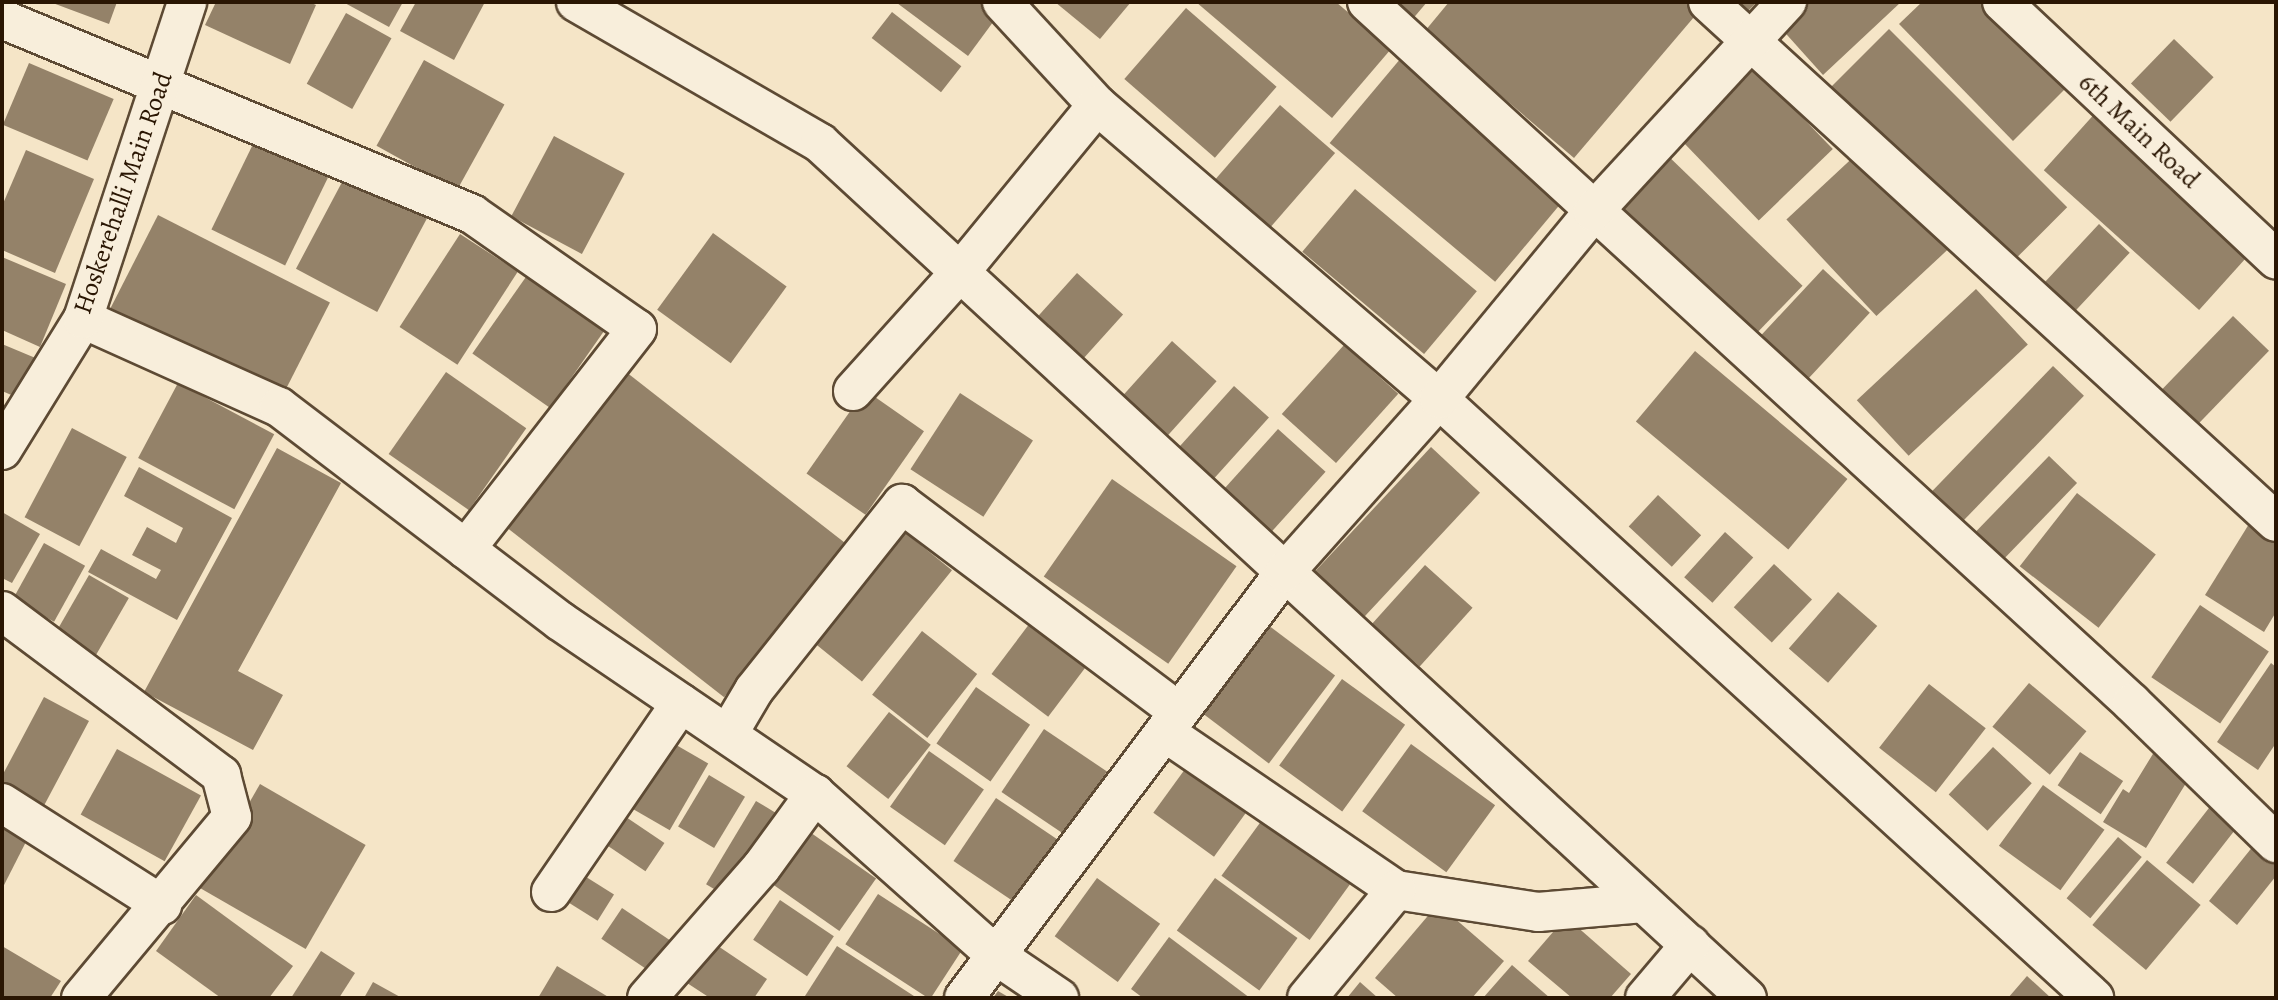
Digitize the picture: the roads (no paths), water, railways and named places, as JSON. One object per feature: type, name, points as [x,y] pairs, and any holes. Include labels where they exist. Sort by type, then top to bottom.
[{"type":"street","name":"Hoskerehalli Main Road","points":[[2,450],[83,319],[187,2]]},
{"type":"street","points":[[576,2],[820,143],[1746,998]]},
{"type":"street","points":[[1367,2],[1593,212],[2132,703],[2276,843]]},
{"type":"street","points":[[1708,2],[2276,522]]},
{"type":"street","points":[[964,998],[1284,573],[1439,399],[1593,212],[1629,178],[1750,39],[1787,2]]},
{"type":"street","name":"6th Main Road","points":[[2001,2],[2276,260]]},
{"type":"street","points":[[1008,4],[1097,105],[1439,399],[2094,998]]},
{"type":"street","points":[[2,19],[161,82],[472,214],[637,328],[466,550]]},
{"type":"street","points":[[853,391],[960,272],[1097,105]]},
{"type":"street","points":[[83,319],[279,407],[560,621],[816,794],[997,956],[1059,998]]},
{"type":"street","points":[[728,734],[754,691],[902,503],[1172,722],[1396,890],[1538,912],[1644,903]]},
{"type":"street","points":[[2,611],[221,775],[232,817],[162,905],[81,998]]},
{"type":"street","points":[[551,892],[681,703]]},
{"type":"street","points":[[647,998],[761,868],[816,794]]},
{"type":"street","points":[[2,803],[162,905]]},
{"type":"street","points":[[1307,998],[1396,890]]},
{"type":"street","points":[[1645,998],[1690,945]]}]
